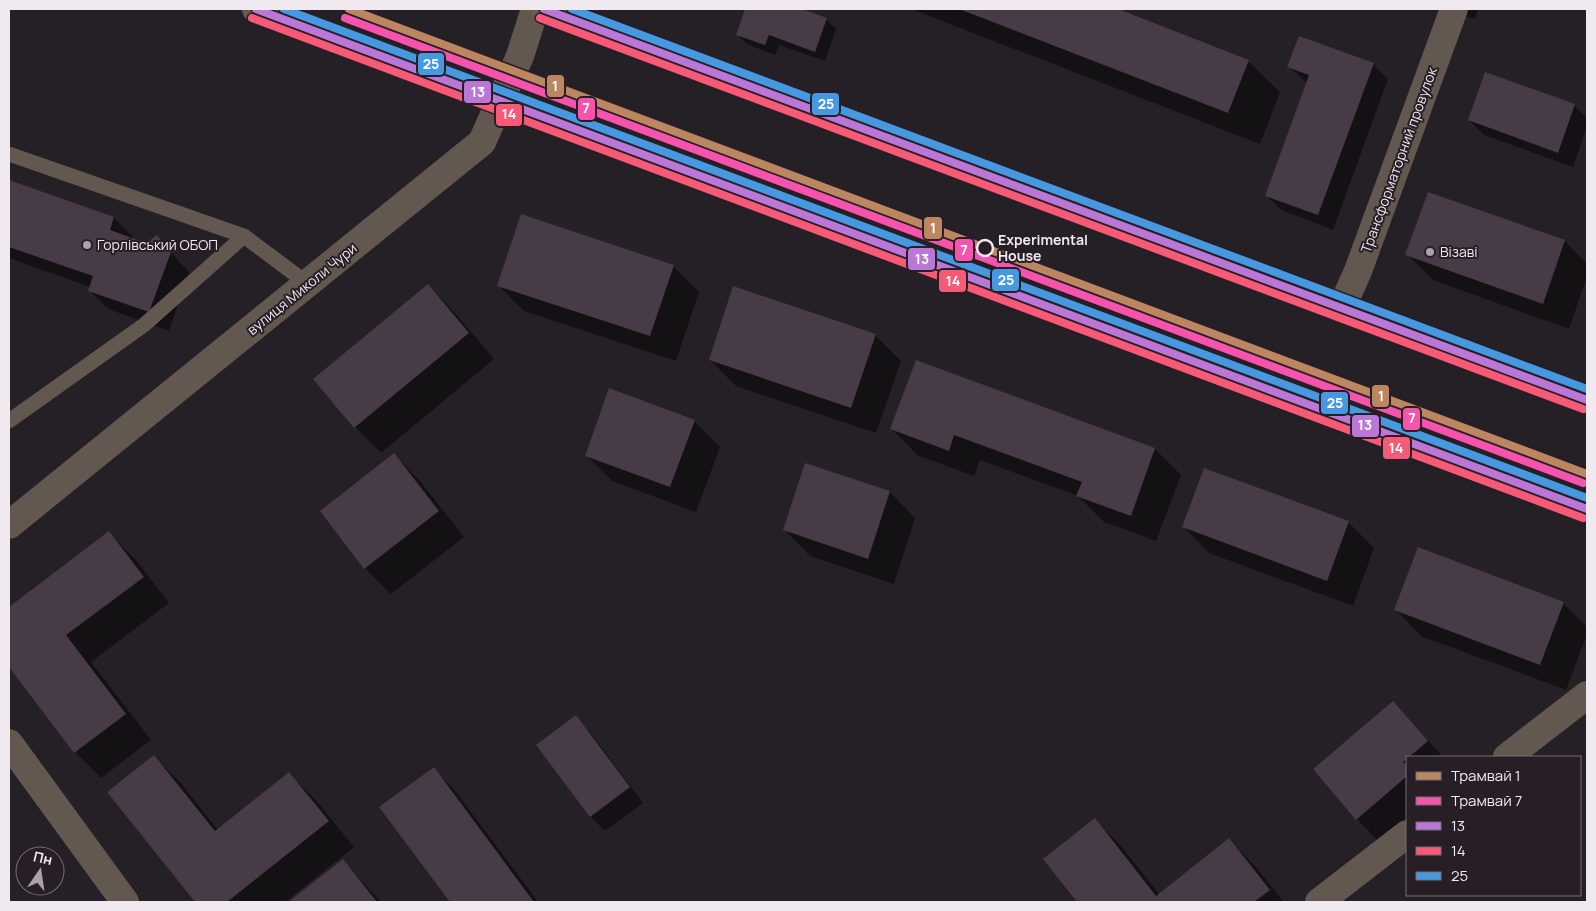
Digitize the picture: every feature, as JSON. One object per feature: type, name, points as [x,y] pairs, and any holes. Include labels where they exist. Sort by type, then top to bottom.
[{"type":"main road","points":[[256,9],[501,100],[866,240],[1587,509]]},
{"type":"main road","points":[[544,9],[1587,400]]},
{"type":"street","name":"вулиця Миколи Чури","points":[[9,525],[482,142],[520,56],[535,9]]},
{"type":"street","name":"Трансформаторний провулок","points":[[1341,309],[1358,271],[1454,9]]},
{"type":"street","points":[[1508,756],[1587,695]]},
{"type":"street","points":[[9,743],[125,902]]},
{"type":"street","points":[[1319,902],[1406,835]]},
{"type":"lane","points":[[9,154],[244,236],[308,284]]},
{"type":"lane","points":[[9,421],[144,325],[244,236]]},
{"type":"building","points":[[745,9],[802,9],[827,18],[815,52],[769,35],[765,45],[736,35]]},
{"type":"building","points":[[959,9],[1118,9],[1249,60],[1228,113]]},
{"type":"building","points":[[1299,36],[1374,63],[1318,215],[1265,196],[1309,75],[1287,67]]},
{"type":"building","points":[[1485,72],[1575,104],[1558,153],[1468,120]]},
{"type":"building","name":"Горлівський ОБОП","points":[[9,180],[114,217],[110,230],[146,243],[157,235],[171,252],[149,312],[88,291],[93,276],[9,247]]},
{"type":"building","points":[[1428,192],[1565,240],[1543,304],[1405,255]]},
{"type":"building","points":[[521,214],[674,265],[650,336],[497,286]]},
{"type":"building","points":[[428,284],[469,333],[354,428],[313,379]]},
{"type":"building","points":[[733,286],[876,334],[851,408],[709,360]]},
{"type":"building","points":[[916,360],[1155,448],[1131,516],[1076,496],[1082,482],[954,435],[949,451],[890,429]]},
{"type":"building","points":[[609,388],[695,420],[670,487],[585,456]]},
{"type":"building","points":[[394,453],[439,511],[364,569],[320,511]]},
{"type":"building","points":[[805,463],[890,491],[868,559],[783,530]]},
{"type":"building","points":[[1204,468],[1349,521],[1327,581],[1182,527]]},
{"type":"building","points":[[109,531],[144,577],[66,635],[126,714],[74,753],[9,667],[9,607]]},
{"type":"building","points":[[1418,547],[1564,602],[1540,665],[1394,610]]},
{"type":"building","points":[[1393,701],[1428,741],[1410,756],[1406,756],[1406,759],[1403,762],[1406,765],[1406,777],[1356,820],[1313,769]]},
{"type":"building","points":[[576,715],[630,787],[590,817],[536,745]]},
{"type":"building","points":[[154,755],[215,831],[289,772],[329,821],[227,902],[195,902],[107,792]]},
{"type":"building","points":[[434,767],[534,902],[450,902],[379,807]]},
{"type":"building","points":[[1095,818],[1156,896],[1229,838],[1270,890],[1254,902],[1077,902],[1043,859]]},
{"type":"building","points":[[343,859],[377,902],[292,902],[291,900]]},
{"type":"tram line","name":"1","points":[[349,9],[1587,474]]},
{"type":"tram line","name":"7","points":[[345,18],[1583,483]]},
{"type":"transit line","name":"13","points":[[256,9],[1587,509]]},
{"type":"transit line","name":"25","points":[[284,9],[1587,498]]},
{"type":"transit line","name":"13","points":[[544,9],[1587,400]]},
{"type":"transit line","name":"25","points":[[572,9],[1587,389]]},
{"type":"transit line","name":"14","points":[[252,18],[1583,518]]},
{"type":"transit line","name":"14","points":[[540,18],[1583,409]]},
{"type":"place","name":"Горлівський ОБОП","points":[[87,245]]},
{"type":"place","name":"Experimental House","points":[[985,248]]},
{"type":"place","name":"Візаві","points":[[1430,252]]}]
